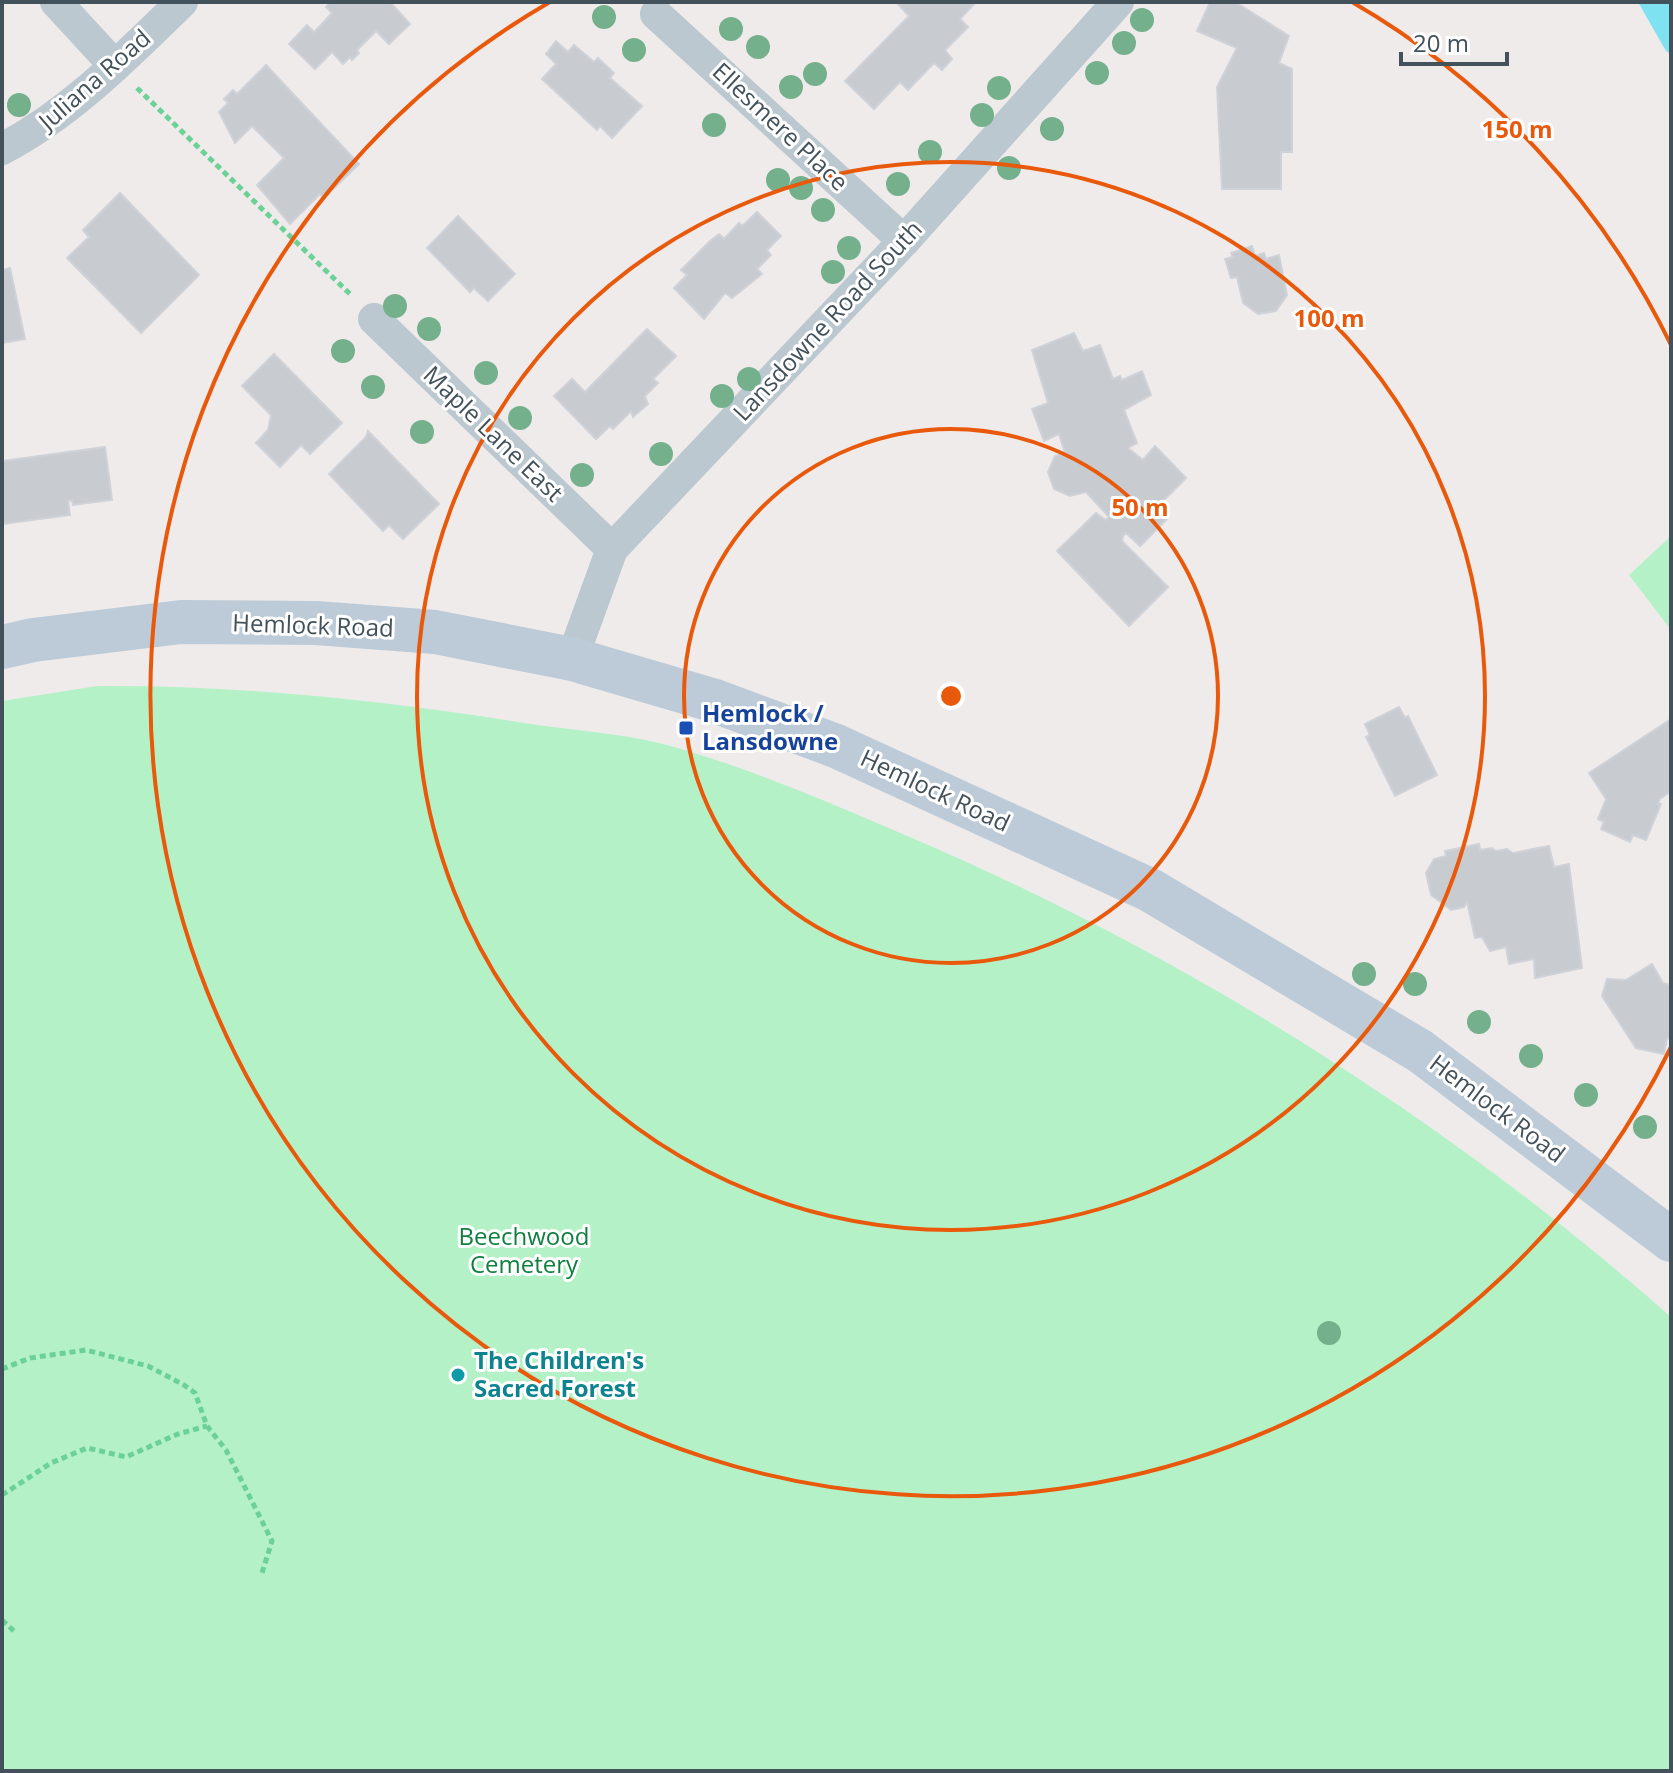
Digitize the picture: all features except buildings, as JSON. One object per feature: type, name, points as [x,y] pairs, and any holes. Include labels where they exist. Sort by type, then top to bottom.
[{"type":"main road","name":"Hemlock Road","points":[[2,647],[33,640],[181,622],[316,623],[435,632],[572,659],[712,700],[836,746],[1150,890],[1420,1051],[1671,1240]]},
{"type":"street","points":[[56,2],[115,66]]},
{"type":"street","name":"Juliana Road","points":[[2,149],[39,130],[115,66],[182,2]]},
{"type":"street","name":"Lansdowne Road South","points":[[572,659],[612,549],[904,241],[1118,2]]},
{"type":"street","name":"Ellesmere Place","points":[[656,14],[904,241]]},
{"type":"street","name":"Maple Lane East","points":[[374,319],[612,549]]},
{"type":"path","points":[[115,66],[374,319]]},
{"type":"path","points":[[2,1369],[30,1358],[66,1351],[116,1356],[148,1366],[195,1393],[207,1426],[226,1450],[272,1541],[262,1573]]},
{"type":"path","points":[[2,1495],[51,1463],[87,1448],[126,1457],[178,1434],[207,1426]]},
{"type":"path","points":[[2,1620],[14,1631]]},
{"type":"green space","points":[[1671,536],[1671,630],[1629,575]]},
{"type":"green space","name":"Beechwood Cemetery","points":[[97,686],[206,688],[423,708],[623,736],[660,743],[734,766],[898,832],[1105,930],[1206,984],[1400,1106],[1584,1243],[1671,1317],[1671,1771],[2,1771],[2,701]]},
{"type":"water","points":[[1638,2],[1671,2],[1671,54],[1666,51]]},
{"type":"place","name":"Hemlock / Lansdowne","points":[[686,728]]},
{"type":"place","name":"The Children's Sacred Forest","points":[[458,1375]]}]
